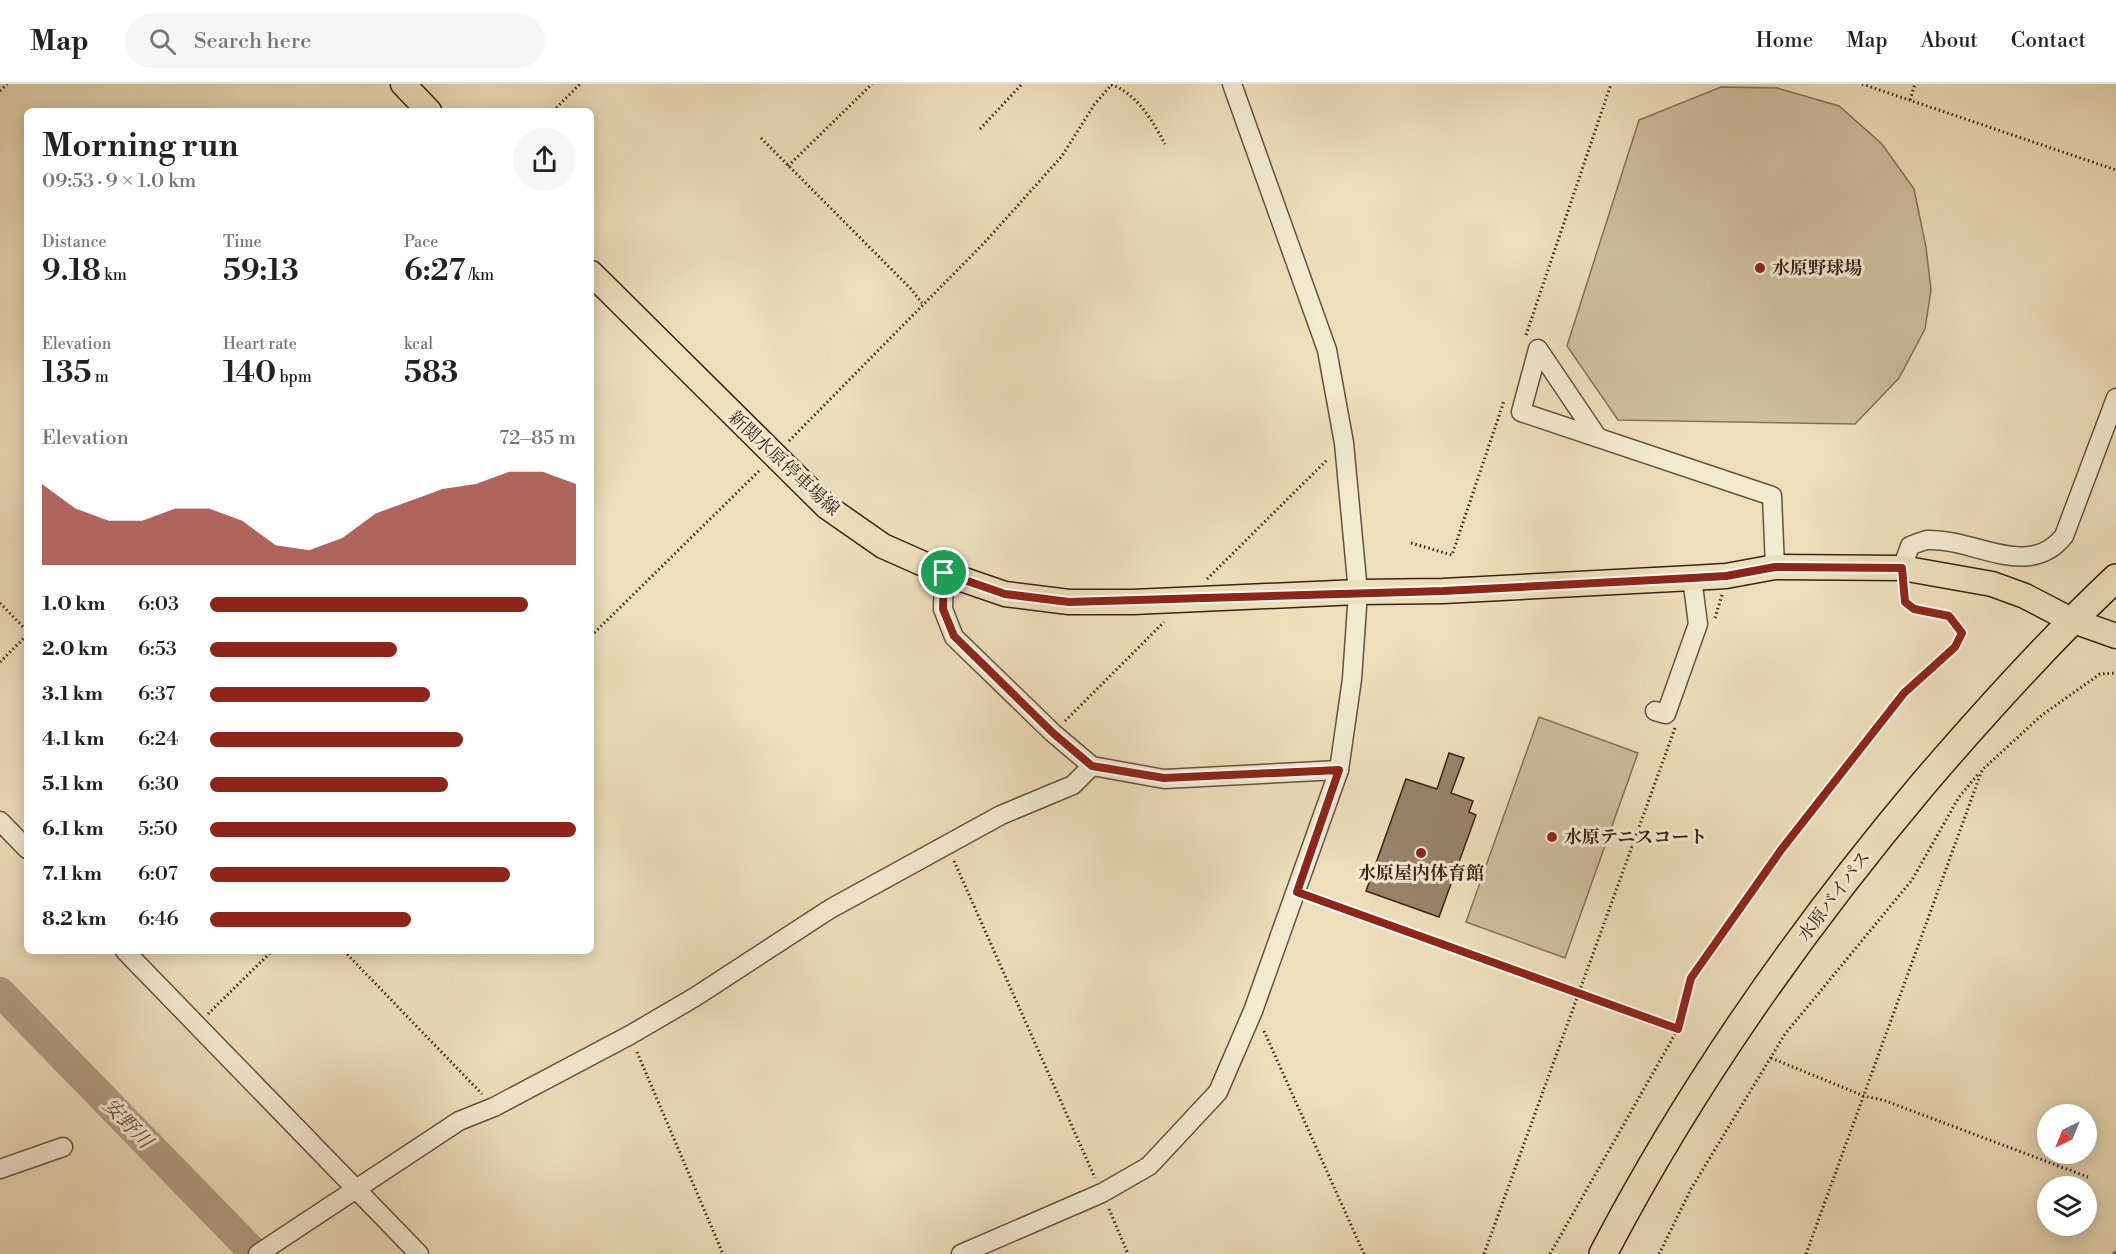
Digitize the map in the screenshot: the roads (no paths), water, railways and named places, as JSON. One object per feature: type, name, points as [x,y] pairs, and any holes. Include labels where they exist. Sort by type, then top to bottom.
[{"type":"highway","name":"水原バイパス","points":[[1603,1254],[1681,1117],[1744,1020],[1809,927],[1945,759],[2071,620],[2116,578]]},
{"type":"main road","points":[[403,84],[426,108]]},
{"type":"main road","name":"新関水原停車場線","points":[[594,276],[827,507],[883,546],[944,573],[1005,594],[1069,602],[1133,602],[1358,592],[1443,591],[1692,578],[1726,576],[1775,567],[1902,568],[1992,584],[2025,596],[2071,620],[2116,636]]},
{"type":"street","points":[[961,1254],[1102,1193],[1149,1166],[1218,1092],[1253,1011],[1339,770],[1352,679],[1358,592],[1344,443],[1327,350],[1232,84]]},
{"type":"street","points":[[1598,438],[1538,349],[1521,412],[1598,438],[1772,496],[1775,567]]},
{"type":"street","points":[[1902,568],[1910,546],[1926,540],[1953,543],[2022,558],[2042,555],[2054,548],[2064,536],[2116,398]]},
{"type":"street","points":[[944,573],[943,609],[954,636],[1053,733],[1092,766],[1164,778],[1339,770]]},
{"type":"street","points":[[1655,711],[1666,714],[1698,624],[1692,578]]},
{"type":"street","points":[[258,1254],[459,1121],[494,1107],[630,1035],[695,997],[830,909],[1001,815],[1073,785],[1092,766]]},
{"type":"street","points":[[0,821],[24,846]]},
{"type":"street","points":[[128,954],[352,1190],[419,1254]]},
{"type":"street","points":[[0,1169],[63,1147]]},
{"type":"waterway","name":"安野川","points":[[0,992],[255,1254]]},
{"type":"place","name":"水原野球場","points":[[1760,268]]},
{"type":"place","name":"水原テニスコート","points":[[1552,837]]},
{"type":"place","name":"水原屋内体育館","points":[[1421,853]]}]
